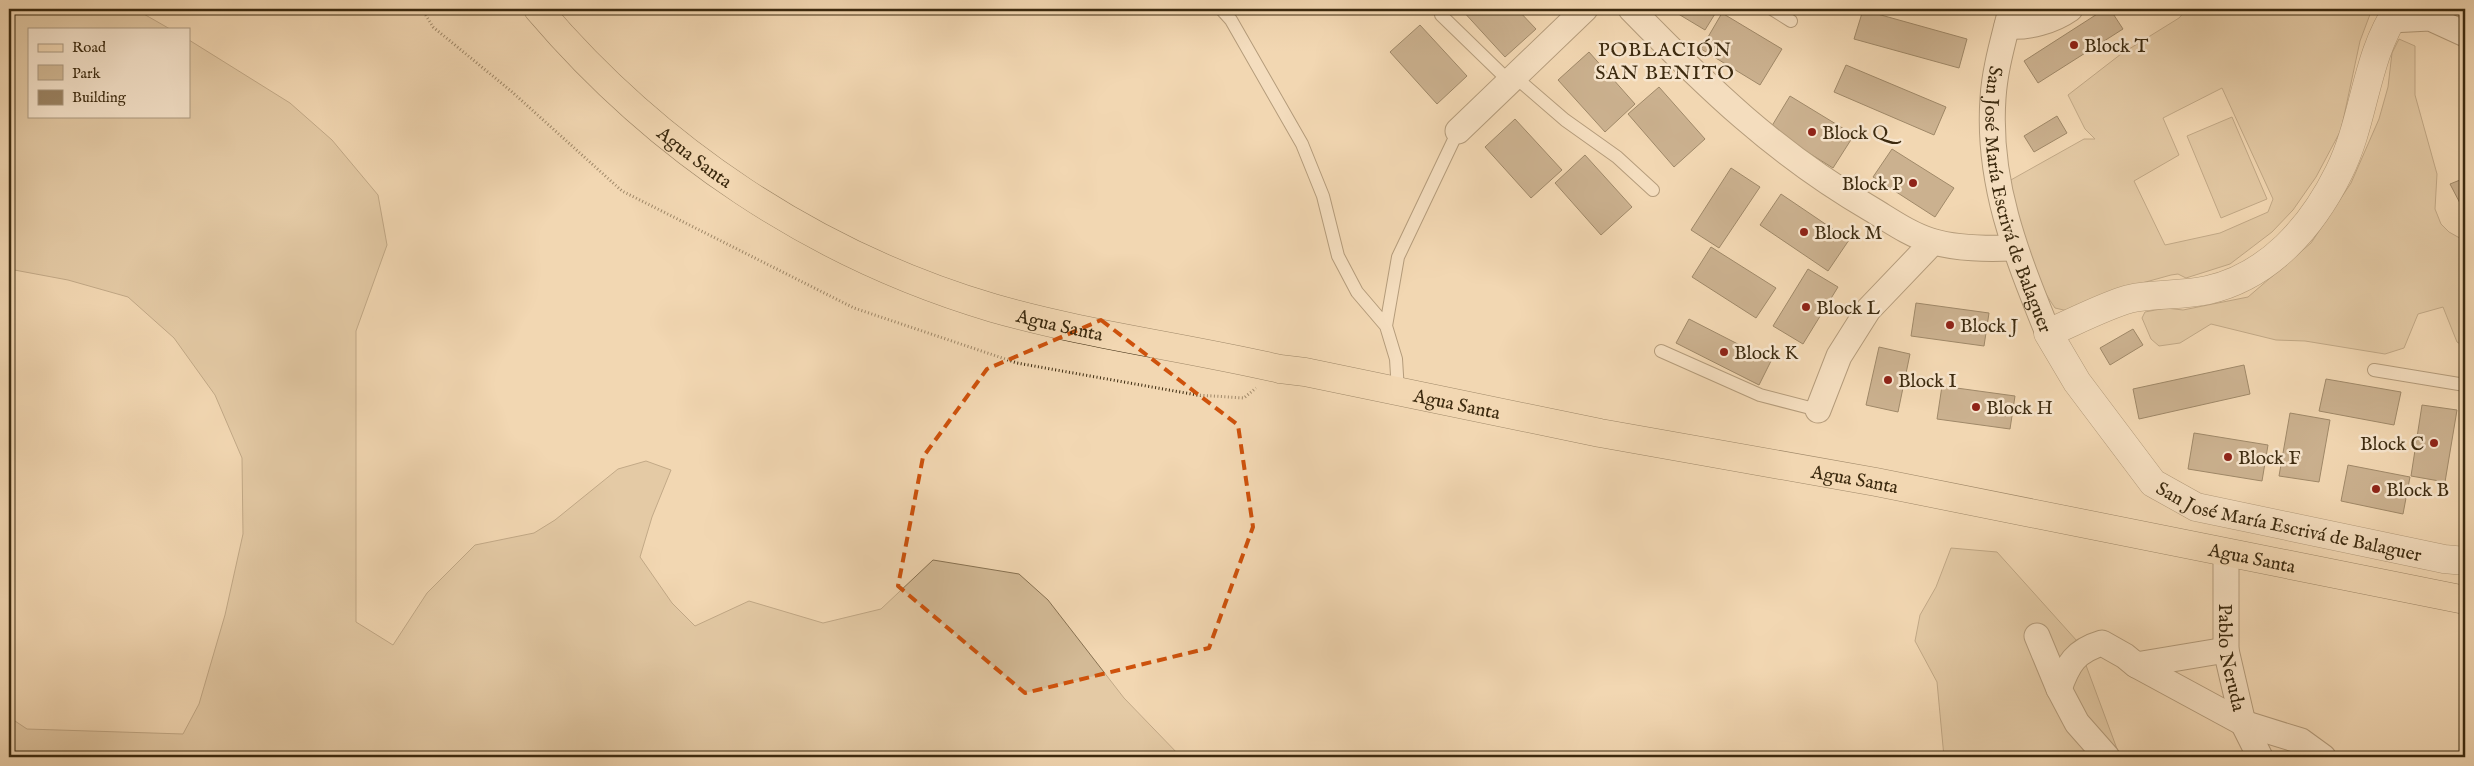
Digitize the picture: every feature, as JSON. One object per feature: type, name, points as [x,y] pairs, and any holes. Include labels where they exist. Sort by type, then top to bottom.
[{"type":"main road","name":"Agua Santa","points":[[538,9],[600,78],[642,116],[694,158],[788,220],[881,267],[957,296],[1047,321],[1280,369],[1398,391],[1600,433],[1876,482],[2465,600]]},
{"type":"street","points":[[1458,132],[1511,78],[1585,9]]},
{"type":"street","points":[[1631,9],[1716,95],[1772,142],[1849,197],[1904,229],[1933,242],[1964,247],[2014,248]]},
{"type":"street","points":[[2009,18],[2024,27],[2063,14],[2070,9]]},
{"type":"street","points":[[2048,333],[2128,300],[2207,290],[2240,281],[2272,260],[2299,234],[2339,173],[2353,140],[2377,48],[2394,14],[2431,13],[2465,34]]},
{"type":"street","name":"San José María Escrivá de Balaguer","points":[[2009,18],[1996,73],[1992,122],[1999,184],[2014,248],[2048,333],[2077,382],[2153,483],[2196,507],[2444,559],[2465,561]]},
{"type":"street","points":[[1818,410],[1839,356],[1868,310],[1933,242]]},
{"type":"street","name":"Pablo Neruda","points":[[2226,552],[2226,650],[2243,723],[2260,757]]},
{"type":"street","points":[[2036,636],[2059,689],[2077,723],[2107,757]]},
{"type":"street","points":[[2059,689],[2066,671],[2084,648],[2102,643],[2125,656],[2136,665],[2243,723],[2301,741],[2323,757]]},
{"type":"street","points":[[2136,665],[2226,650]]},
{"type":"lane","points":[[1221,9],[1231,20],[1302,144],[1323,196],[1338,256],[1357,292],[1386,326],[1396,360],[1398,391]]},
{"type":"lane","points":[[1772,9],[1791,21]]},
{"type":"lane","points":[[1441,15],[1511,78],[1565,120],[1618,157],[1653,190]]},
{"type":"lane","points":[[1386,326],[1398,257],[1458,132]]},
{"type":"lane","points":[[1662,351],[1760,395],[1818,410]]},
{"type":"lane","points":[[2374,370],[2465,385]]},
{"type":"highlighted area","points":[[1101,320],[1238,425],[1253,527],[1209,648],[1025,693],[898,586],[923,457],[987,369]]},
{"type":"green space","points":[[9,9],[135,9],[168,28],[28,28],[28,118],[190,118],[190,41],[290,103],[332,140],[378,195],[387,245],[356,331],[356,622],[393,645],[427,593],[475,545],[534,533],[555,520],[618,469],[646,461],[671,470],[652,517],[640,557],[672,603],[695,626],[749,601],[823,623],[881,609],[933,560],[1019,574],[1048,600],[1124,698],[1181,757],[9,757],[9,717],[27,729],[183,734],[199,704],[225,615],[243,534],[242,458],[215,395],[174,338],[128,297],[68,280],[9,269]]},
{"type":"green space","points":[[2187,9],[2372,9],[2360,41],[2341,130],[2316,177],[2293,210],[2272,232],[2230,264],[2186,278],[2178,274],[2171,275],[2106,293],[2068,311],[2055,308],[2038,279],[2026,247],[2009,181],[2084,139],[2095,139],[2085,129],[2068,95],[2121,54],[2179,18]],"holes":[[[2222,88],[2273,199],[2268,212],[2220,233],[2165,245],[2134,181],[2179,155],[2163,118]]]},
{"type":"green space","points":[[2399,39],[2415,46],[2415,95],[2437,174],[2435,209],[2441,224],[2449,232],[2465,241],[2465,347],[2457,342],[2443,307],[2418,314],[2404,348],[2385,354],[2305,341],[2276,340],[2211,324],[2180,343],[2159,346],[2151,339],[2142,318],[2145,312],[2166,308],[2183,310],[2248,297],[2311,243],[2351,183],[2379,119],[2388,87],[2392,53]]},
{"type":"green space","points":[[2232,117],[2267,199],[2221,218],[2187,136]]},
{"type":"green space","points":[[1951,548],[1997,552],[2077,641],[2120,757],[1944,757],[1937,682],[1915,641],[1920,615],[1936,587]]},
{"type":"building","points":[[1461,9],[1517,9],[1536,29],[1505,57]]},
{"type":"building","points":[[1670,9],[1718,9],[1705,30]]},
{"type":"building","name":"Block T","points":[[2105,9],[2110,9],[2123,29],[2038,83],[2024,61]]},
{"type":"building","points":[[1863,10],[1967,39],[1959,68],[1854,39]]},
{"type":"building","points":[[1722,13],[1782,49],[1760,85],[1701,49]]},
{"type":"building","points":[[1420,25],[1467,76],[1437,104],[1390,52]]},
{"type":"building","points":[[1589,52],[1635,104],[1605,132],[1558,80]]},
{"type":"building","points":[[1846,65],[1946,107],[1934,135],[1834,92]]},
{"type":"building","points":[[1659,87],[1705,139],[1674,167],[1628,114]]},
{"type":"building","name":"Block Q","points":[[1790,96],[1854,135],[1833,168],[1770,129]]},
{"type":"building","points":[[2057,116],[2067,133],[2034,152],[2024,136]]},
{"type":"building","points":[[1515,119],[1562,170],[1531,198],[1485,147]]},
{"type":"building","name":"Block P","points":[[1892,149],[1954,188],[1935,217],[1873,177]]},
{"type":"building","points":[[1585,155],[1632,207],[1601,235],[1555,183]]},
{"type":"building","points":[[1731,168],[1760,187],[1719,248],[1691,230]]},
{"type":"building","points":[[2465,178],[2465,206],[2462,207],[2450,184]]},
{"type":"building","name":"Block M","points":[[1781,194],[1849,240],[1828,271],[1760,225]]},
{"type":"building","points":[[1711,247],[1776,288],[1756,318],[1692,277]]},
{"type":"building","name":"Block L","points":[[1808,269],[1838,287],[1803,344],[1773,326]]},
{"type":"building","name":"Block J","points":[[1916,303],[1989,313],[1984,346],[1911,336]]},
{"type":"building","name":"Block K","points":[[1689,319],[1771,361],[1759,385],[1676,343]]},
{"type":"building","points":[[2133,329],[2143,345],[2110,365],[2100,348]]},
{"type":"building","name":"Block I","points":[[1879,347],[1910,354],[1898,412],[1866,405]]},
{"type":"building","points":[[2244,365],[2250,394],[2139,419],[2133,389]]},
{"type":"building","points":[[2326,379],[2401,392],[2394,425],[2319,411]]},
{"type":"building","name":"Block H","points":[[1942,386],[2015,396],[2010,429],[1937,419]]},
{"type":"building","name":"Block C","points":[[2422,405],[2457,410],[2445,482],[2411,476]]},
{"type":"building","points":[[2290,413],[2330,420],[2319,482],[2279,476]]},
{"type":"building","name":"Block F","points":[[2194,433],[2268,445],[2262,481],[2188,469]]},
{"type":"building","name":"Block B","points":[[2348,465],[2410,477],[2403,514],[2341,501]]},
{"type":"building","points":[[2465,499],[2465,528],[2460,527]]},
{"type":"place","name":"Block T","points":[[2074,45]]},
{"type":"place","name":"Block Q","points":[[1812,132]]},
{"type":"place","name":"Block P","points":[[1913,183]]},
{"type":"place","name":"Block M","points":[[1804,232]]},
{"type":"place","name":"Block L","points":[[1806,307]]},
{"type":"place","name":"Block J","points":[[1950,325]]},
{"type":"place","name":"Block K","points":[[1724,352]]},
{"type":"place","name":"Block I","points":[[1888,380]]},
{"type":"place","name":"Block H","points":[[1976,407]]},
{"type":"place","name":"Block C","points":[[2434,443]]},
{"type":"place","name":"Block F","points":[[2228,457]]},
{"type":"place","name":"Block B","points":[[2376,489]]},
{"type":"district","name":"POBLACIÓN SAN BENITO","points":[[1665,60]]}]
